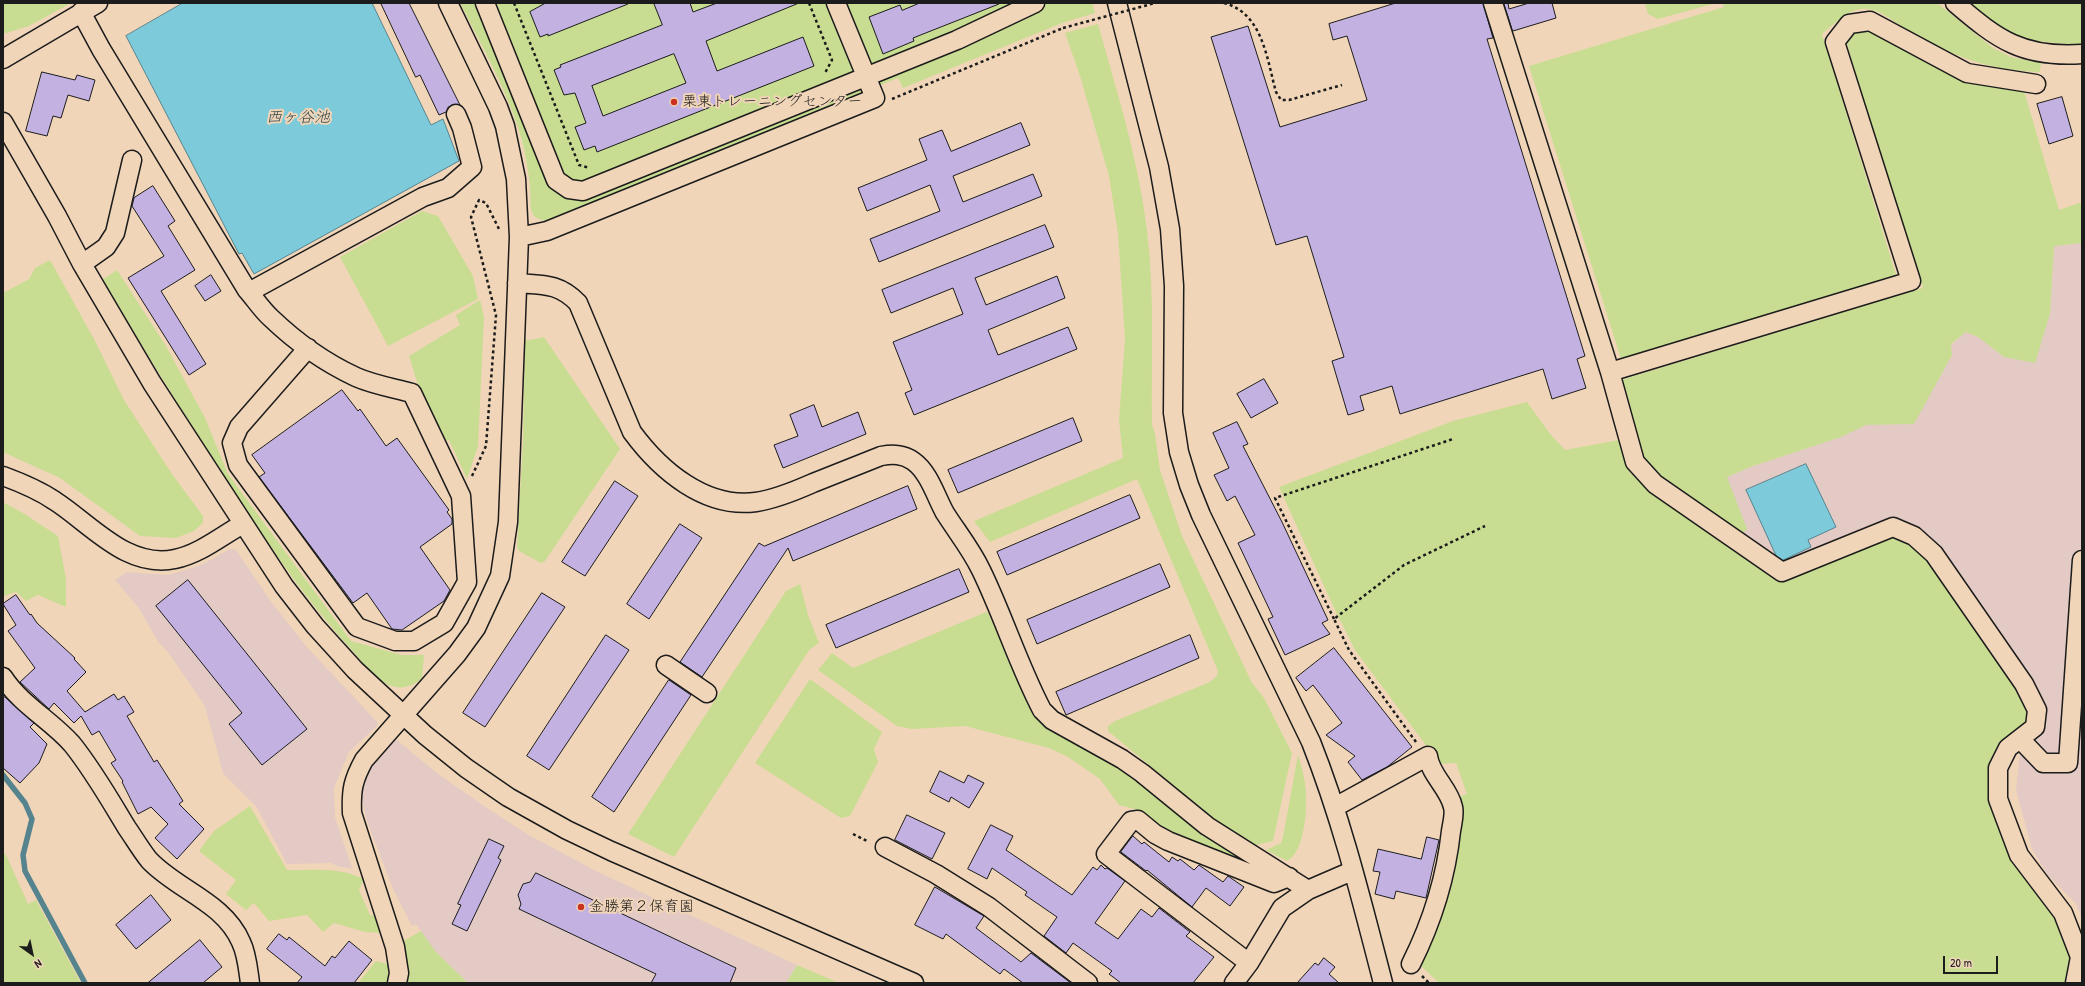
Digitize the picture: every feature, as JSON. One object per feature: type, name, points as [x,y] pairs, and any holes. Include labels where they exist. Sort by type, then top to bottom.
[{"type":"street","points":[[3,59],[98,3]]},
{"type":"street","points":[[398,983],[399,973],[395,947],[352,813],[354,779],[364,760],[457,654],[476,628],[500,576],[508,522],[517,283],[512,234],[516,179],[505,126],[485,78],[448,3]]},
{"type":"street","points":[[485,3],[556,180],[569,189],[583,191],[957,40],[1035,3]]},
{"type":"street","points":[[512,234],[547,231],[875,98],[874,74],[836,3]]},
{"type":"street","points":[[1117,3],[1159,167],[1170,229],[1174,286],[1173,413],[1179,452],[1189,485],[1201,515],[1311,742],[1335,807],[1383,983]]},
{"type":"street","points":[[1493,3],[1610,372],[1635,462],[1655,484],[1782,572],[1893,528],[1914,536],[1934,554],[2024,684],[2037,710],[2035,726],[2020,740],[2008,748],[1998,768],[1998,799],[2019,855],[2063,913],[2080,957],[2075,983]]},
{"type":"street","points":[[1955,3],[1986,30],[2016,46],[2044,53],[2082,54]]},
{"type":"street","points":[[81,12],[101,49],[249,292],[270,318],[308,348],[329,362],[357,377],[412,393],[462,496],[467,582],[444,623],[414,641],[395,641],[357,627],[238,465],[232,443],[239,427],[308,348]]},
{"type":"street","points":[[1610,372],[1911,281],[1835,42],[1849,24],[1870,21],[1967,73],[2036,84]]},
{"type":"street","points":[[249,292],[423,197],[448,188],[472,167],[462,128],[456,114]]},
{"type":"street","points":[[3,122],[57,216],[82,264],[152,384],[242,524],[284,586],[315,626],[354,670],[425,735],[466,768],[508,797],[568,830],[730,904],[811,937],[914,983]]},
{"type":"street","points":[[82,264],[106,248],[115,233],[132,160]]},
{"type":"street","points":[[517,283],[554,286],[568,293],[578,303],[632,432],[644,449],[661,467],[684,484],[711,497],[733,502],[755,502],[780,497],[881,456],[892,454],[904,456],[914,462],[922,471],[981,569],[1042,710],[1052,720],[1122,759],[1142,773],[1207,826],[1308,890]]},
{"type":"street","points":[[3,476],[30,485],[55,500],[129,555],[155,561],[175,559],[197,552],[242,524]]},
{"type":"street","points":[[2020,740],[2042,763],[2068,763],[2076,720],[2082,560]]},
{"type":"street","points":[[666,665],[707,693]]},
{"type":"street","points":[[3,677],[10,688],[72,744],[88,765],[148,859],[162,872],[225,918],[241,941],[246,956],[250,983]]},
{"type":"street","points":[[1335,807],[1428,756],[1429,765],[1451,798],[1454,809],[1450,846],[1441,887],[1423,940],[1411,964]]},
{"type":"street","points":[[1249,963],[1106,854],[1131,821],[1138,820],[1155,834],[1168,841],[1253,876],[1274,883],[1289,877]]},
{"type":"street","points":[[879,845],[936,874],[983,903],[1088,983]]},
{"type":"street","points":[[1234,983],[1249,963],[1282,908],[1308,890],[1352,871]]},
{"type":"path","points":[[514,3],[579,165],[592,169]]},
{"type":"path","points":[[809,3],[832,60],[827,72],[820,75]]},
{"type":"path","points":[[874,74],[892,100],[1063,28],[1155,3]]},
{"type":"path","points":[[1224,3],[1233,5],[1249,17],[1258,30],[1276,92],[1281,100],[1289,100],[1342,84]]},
{"type":"path","points":[[462,496],[486,446],[496,315],[471,217],[479,200],[486,203],[500,230],[512,234]]},
{"type":"path","points":[[1428,756],[1349,650],[1276,498],[1453,439]]},
{"type":"path","points":[[1334,619],[1404,565],[1485,526]]},
{"type":"path","points":[[854,834],[879,845]]},
{"type":"shaded area","points":[[2082,243],[2082,918],[2076,904],[2047,874],[2032,849],[2016,790],[2020,753],[2013,736],[1894,536],[1784,581],[1735,546],[1727,477],[1753,466],[1841,437],[1866,424],[1914,424],[1951,345],[1966,332],[1978,337],[2004,357],[2050,314],[2054,246]]},
{"type":"shaded area","points":[[230,549],[236,550],[272,603],[306,646],[378,723],[377,726],[349,752],[334,788],[335,817],[352,868],[340,867],[331,863],[287,864],[256,806],[223,773],[205,706],[168,652],[159,643],[138,607],[115,580],[127,572],[168,575],[203,564]]},
{"type":"shaded area","points":[[391,739],[397,740],[438,774],[527,834],[596,871],[797,965],[786,983],[468,983],[435,951],[416,924],[412,926],[393,889],[367,821],[361,796],[364,775]]},
{"type":"green space","points":[[3,3],[71,3],[29,26],[3,34]]},
{"type":"green space","name":"栗東トレーニングセンター","points":[[460,3],[1092,3],[1095,13],[1062,23],[903,88],[898,78],[549,220],[542,220],[537,218],[532,212],[524,148],[512,110],[496,74]]},
{"type":"green space","points":[[1645,3],[1716,3],[1658,19],[1648,14]]},
{"type":"green space","points":[[1723,3],[1937,3],[1993,48],[2011,57],[2041,63],[2040,72],[2021,71],[1987,65],[1957,55],[1909,31],[1884,15],[1871,9],[1857,10],[1843,17],[1822,34],[1896,275],[1621,359],[1529,66],[1724,7]]},
{"type":"green space","points":[[1966,3],[2082,3],[2082,44],[2074,45],[2020,39],[1986,20]]},
{"type":"green space","points":[[1098,24],[1127,127],[1139,179],[1147,231],[1151,279],[1152,425],[1155,434],[1160,470],[1182,536],[1252,683],[1264,698],[1292,753],[1273,841],[1256,845],[1215,820],[1108,731],[1108,726],[1115,721],[1210,682],[1217,676],[1218,671],[1137,479],[990,542],[974,521],[1123,458],[1119,420],[1125,339],[1118,234],[1109,176],[1080,76],[1065,33]]},
{"type":"green space","points":[[1873,31],[2024,91],[2059,210],[2082,202],[2082,243],[2054,246],[2050,314],[2035,363],[2004,357],[1978,337],[1966,332],[1951,344],[1952,355],[1914,424],[1866,425],[1841,437],[1753,466],[1727,477],[1747,529],[1742,535],[1646,466],[1621,380],[1923,288],[1859,86],[1847,43],[1855,32]]},
{"type":"green space","points":[[422,211],[438,216],[473,276],[478,299],[388,346],[340,257]]},
{"type":"green space","points":[[50,260],[94,339],[124,400],[172,474],[203,516],[203,523],[194,531],[176,538],[140,536],[60,478],[3,452],[3,293],[29,279],[35,268]]},
{"type":"green space","points":[[117,270],[166,346],[205,418],[228,474],[351,641],[402,655],[424,655],[422,678],[418,681],[407,687],[394,687],[378,678],[331,626],[277,556],[184,413],[142,346],[103,279]]},
{"type":"green space","points":[[480,300],[484,317],[478,446],[467,479],[449,440],[443,442],[417,382],[409,356],[460,325],[456,315]]},
{"type":"green space","points":[[544,337],[620,449],[545,561],[541,563],[519,551],[517,547],[523,442],[525,341]]},
{"type":"green space","points":[[1527,402],[1551,435],[1565,450],[1619,440],[1630,473],[1784,581],[1894,536],[1915,545],[1933,562],[2022,687],[2031,717],[2013,736],[1994,805],[2058,916],[2072,961],[2069,983],[1439,983],[1417,962],[1456,798],[1467,794],[1456,763],[1440,764],[1355,650],[1335,610],[1279,487],[1453,421]]},
{"type":"green space","points":[[3,502],[58,536],[66,579],[66,607],[38,595],[26,601],[16,592],[4,596]]},
{"type":"green space","points":[[800,584],[808,615],[819,643],[810,649],[674,857],[628,834],[786,591]]},
{"type":"green space","points":[[986,612],[988,613],[1033,714],[1045,725],[1134,778],[1209,839],[1272,877],[1171,834],[1138,810],[1119,805],[1100,779],[1068,757],[1049,748],[965,726],[912,729],[897,726],[818,670],[832,653],[853,668]]},
{"type":"green space","points":[[810,679],[882,732],[874,749],[878,762],[850,816],[841,818],[755,763]]},
{"type":"green space","points":[[1298,755],[1306,787],[1304,830],[1298,849],[1287,861],[1266,850],[1281,843]]},
{"type":"green space","points":[[250,806],[287,870],[336,871],[355,875],[364,879],[359,890],[370,915],[379,917],[384,933],[365,932],[334,923],[323,932],[307,915],[269,921],[254,903],[246,910],[226,894],[236,880],[199,851],[214,831]]},
{"type":"green space","points":[[3,853],[6,855],[28,904],[36,900],[81,983],[3,983]]},
{"type":"green space","points":[[421,931],[435,951],[468,983],[403,983],[400,943]]},
{"type":"green space","points":[[376,961],[391,965],[392,983],[358,983]]},
{"type":"green space","points":[[797,965],[839,983],[786,983]]},
{"type":"water","name":"西ヶ谷池","points":[[183,3],[372,3],[431,125],[443,119],[459,161],[254,274],[242,253],[239,254],[126,36]]},
{"type":"water","points":[[1806,464],[1836,527],[1808,540],[1811,547],[1779,562],[1746,490]]},
{"type":"building","points":[[381,3],[409,3],[460,105],[452,105],[446,112],[439,115],[420,75],[416,77]]},
{"type":"building","points":[[546,3],[628,4],[548,36],[548,34],[540,37],[530,12]]},
{"type":"building","points":[[654,3],[690,3],[693,12],[717,3],[799,3],[706,41],[717,71],[803,37],[814,66],[597,152],[595,146],[584,150],[575,127],[586,123],[575,93],[564,95],[554,70],[561,67],[560,65],[662,25]],"holes":[[[674,54],[686,83],[603,116],[592,86]]]},
{"type":"building","points":[[920,3],[999,4],[913,38],[914,41],[883,54],[869,17],[900,5],[902,10]]},
{"type":"building","points":[[1396,3],[1483,3],[1493,38],[1487,39],[1585,356],[1577,359],[1586,388],[1552,399],[1543,369],[1400,414],[1392,386],[1360,396],[1364,410],[1348,415],[1332,361],[1344,357],[1307,236],[1276,245],[1211,37],[1248,26],[1280,127],[1367,100],[1347,36],[1333,40],[1329,24]]},
{"type":"building","points":[[1504,3],[1508,3],[1509,9],[1529,3],[1552,3],[1556,18],[1513,31]]},
{"type":"building","points":[[42,72],[75,80],[77,75],[95,80],[89,101],[68,95],[61,118],[53,116],[47,136],[26,131]]},
{"type":"building","points":[[2062,97],[2073,136],[2049,144],[2037,104]]},
{"type":"building","points":[[1021,123],[1030,145],[953,176],[963,202],[1033,174],[1042,196],[879,262],[870,239],[940,211],[930,185],[867,211],[858,188],[927,160],[919,139],[942,130],[951,151]]},
{"type":"building","points":[[153,186],[175,221],[168,226],[195,270],[161,291],[206,364],[189,375],[128,278],[164,256],[132,206],[134,198]]},
{"type":"building","points":[[1045,225],[1054,247],[975,278],[986,305],[1057,276],[1065,298],[988,330],[998,355],[1068,327],[1077,349],[914,415],[905,393],[912,390],[893,342],[963,314],[953,288],[891,313],[882,290]]},
{"type":"building","points":[[211,275],[221,291],[205,301],[195,286]]},
{"type":"building","points":[[1264,379],[1278,403],[1251,418],[1237,394]]},
{"type":"building","points":[[342,390],[358,411],[360,409],[386,446],[397,438],[449,510],[447,512],[452,519],[452,524],[420,547],[450,590],[444,601],[402,630],[392,629],[367,593],[353,603],[259,477],[265,473],[252,455]]},
{"type":"building","points":[[814,405],[822,427],[858,412],[866,434],[783,468],[774,445],[798,436],[790,415]]},
{"type":"building","points":[[1073,418],[1082,441],[958,493],[948,470]]},
{"type":"building","points":[[1237,422],[1248,444],[1243,446],[1282,522],[1328,620],[1322,623],[1330,634],[1285,655],[1268,619],[1273,617],[1238,543],[1255,535],[1235,496],[1227,501],[1214,475],[1229,468],[1213,433]]},
{"type":"building","points":[[615,481],[638,496],[585,576],[562,562]]},
{"type":"building","points":[[908,486],[917,509],[793,561],[788,548],[702,677],[680,662],[759,543],[764,546]]},
{"type":"building","points":[[1130,495],[1140,518],[1007,575],[997,552]]},
{"type":"building","points":[[680,524],[702,538],[649,619],[627,604]]},
{"type":"building","points":[[1160,564],[1170,587],[1037,644],[1027,620]]},
{"type":"building","points":[[959,569],[969,592],[836,648],[826,625]]},
{"type":"building","points":[[188,580],[307,729],[262,765],[229,724],[242,713],[156,606]]},
{"type":"building","points":[[542,593],[565,607],[485,727],[463,713]]},
{"type":"building","points":[[16,595],[37,623],[75,658],[74,659],[86,672],[67,691],[85,712],[114,694],[118,700],[124,696],[134,712],[127,716],[154,762],[157,760],[183,801],[179,804],[204,829],[177,859],[155,838],[168,824],[151,807],[138,814],[122,782],[123,781],[111,763],[116,760],[99,731],[92,735],[81,716],[74,723],[54,703],[49,709],[20,682],[35,668],[8,631],[16,625],[3,604]]},
{"type":"building","points":[[606,635],[629,650],[549,770],[527,756]]},
{"type":"building","points":[[1190,635],[1199,658],[1066,715],[1056,692]]},
{"type":"building","points":[[1334,648],[1412,747],[1387,767],[1362,780],[1348,762],[1355,756],[1326,735],[1342,723],[1313,685],[1306,691],[1296,678]]},
{"type":"building","points":[[669,680],[691,695],[614,812],[592,797]]},
{"type":"building","points":[[5,697],[34,723],[30,727],[47,744],[39,763],[20,783],[3,768],[3,699]]},
{"type":"building","points":[[940,771],[964,783],[968,775],[984,783],[969,808],[951,797],[949,802],[930,792]]},
{"type":"building","points":[[907,815],[945,833],[932,859],[895,840]]},
{"type":"building","points":[[991,825],[1013,836],[1006,850],[1072,895],[1093,867],[1097,870],[1101,865],[1125,881],[1095,923],[1118,939],[1141,909],[1152,917],[1159,908],[1190,932],[1186,936],[1214,957],[1193,983],[1121,983],[1109,974],[1112,971],[1073,943],[1066,953],[1044,936],[1057,917],[1025,895],[1027,892],[992,868],[987,879],[968,869]]},
{"type":"building","points":[[1133,836],[1142,844],[1144,842],[1169,862],[1172,857],[1178,861],[1180,859],[1194,870],[1199,865],[1223,882],[1228,876],[1244,887],[1230,906],[1206,888],[1192,907],[1147,870],[1146,871],[1121,852]]},
{"type":"building","points":[[1427,837],[1439,840],[1426,898],[1396,891],[1394,899],[1375,894],[1380,872],[1373,871],[1378,849],[1421,859]]},
{"type":"building","points":[[489,839],[504,846],[498,858],[501,860],[467,931],[452,924],[461,905],[458,904]]},
{"type":"building","points":[[536,873],[736,968],[730,983],[651,983],[656,974],[519,909],[521,904],[518,895],[523,884],[530,882]]},
{"type":"building","points":[[935,887],[984,916],[976,928],[1021,962],[1031,953],[1071,983],[1023,983],[1004,969],[1000,974],[946,934],[943,939],[915,925]]},
{"type":"building","points":[[151,895],[171,920],[136,949],[116,925]]},
{"type":"building","points":[[279,934],[287,940],[289,937],[325,966],[332,956],[335,958],[349,941],[372,960],[354,983],[297,983],[302,977],[267,949]]},
{"type":"building","points":[[200,940],[222,967],[203,983],[148,983]]},
{"type":"building","points":[[1324,958],[1335,967],[1329,974],[1339,983],[1297,983],[1315,963],[1318,965]]},
{"type":"waterway","points":[[3,775],[25,803],[32,819],[23,855],[25,871],[85,983]]},
{"type":"place","name":"栗東トレーニングセンター","points":[[674,102]]},
{"type":"place","name":"金勝第２保育園","points":[[581,907]]}]
